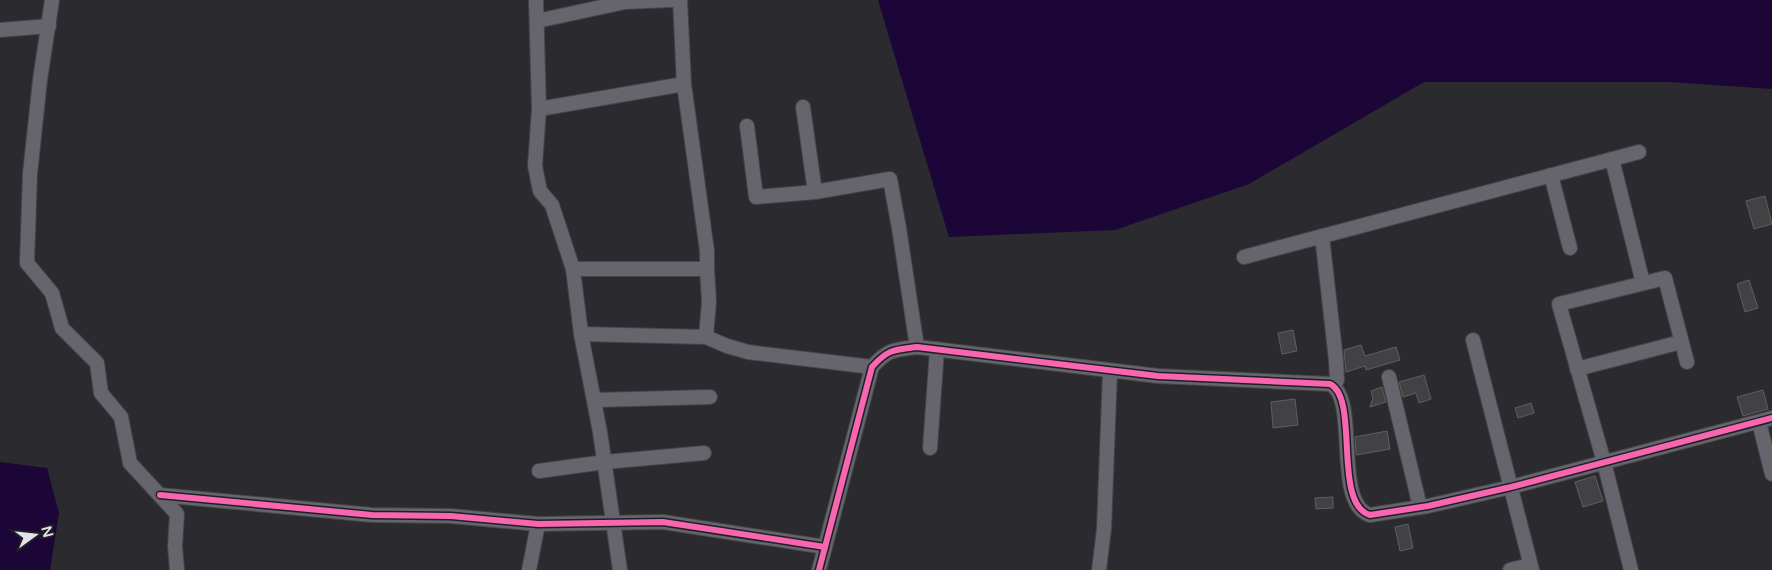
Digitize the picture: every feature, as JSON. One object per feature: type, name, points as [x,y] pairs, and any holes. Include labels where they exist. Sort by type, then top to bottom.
[{"type":"street","points":[[52,0],[40,80],[30,174],[27,263],[52,293],[62,328],[97,363],[101,393],[121,417],[130,463],[177,514],[175,546],[177,570]]},
{"type":"street","points":[[536,0],[539,109],[535,166],[540,191],[552,205],[573,269],[581,334],[605,462],[620,570]]},
{"type":"street","points":[[537,21],[625,2],[670,0]]},
{"type":"street","points":[[680,0],[684,84],[707,250],[709,302],[706,337]]},
{"type":"street","points":[[0,30],[49,26]]},
{"type":"street","points":[[539,109],[684,84]]},
{"type":"street","points":[[803,107],[815,192]]},
{"type":"street","points":[[747,126],[756,197],[815,192],[890,179],[900,228],[917,347]]},
{"type":"street","points":[[1244,257],[1639,152]]},
{"type":"street","points":[[1612,159],[1643,283]]},
{"type":"street","points":[[1551,175],[1570,248]]},
{"type":"street","points":[[1322,236],[1336,360],[1337,380],[1334,386]]},
{"type":"street","points":[[573,269],[707,269]]},
{"type":"street","points":[[1631,570],[1604,462],[1559,304],[1665,278],[1686,362]]},
{"type":"street","points":[[581,334],[706,337],[748,352],[872,367]]},
{"type":"street","points":[[1473,340],[1531,568],[1510,570]]},
{"type":"street","points":[[1577,369],[1682,342]]},
{"type":"street","points":[[819,570],[872,367],[884,353],[917,347],[1158,376],[1328,383],[1334,386],[1340,393],[1342,400],[1353,494],[1358,509],[1370,515],[1420,507],[1511,487],[1766,420],[1772,474]]},
{"type":"street","points":[[930,448],[937,349]]},
{"type":"street","points":[[1100,570],[1104,529],[1110,371]]},
{"type":"street","points":[[1388,377],[1420,507]]},
{"type":"street","points":[[594,400],[710,397]]},
{"type":"street","points":[[538,470],[704,453]]},
{"type":"street","points":[[160,495],[372,515],[451,516],[538,524],[663,522],[825,547]]},
{"type":"street","points":[[529,570],[538,524]]},
{"type":"shaded area","points":[[878,0],[1772,0],[1772,89],[1670,82],[1424,82],[1249,184],[1115,230],[949,237]]},
{"type":"shaded area","points":[[0,462],[47,468],[59,513],[50,570],[0,570]]},
{"type":"building","points":[[1765,196],[1772,224],[1754,229],[1746,201]]},
{"type":"building","points":[[1749,280],[1758,308],[1745,312],[1737,284]]},
{"type":"building","points":[[1293,330],[1297,351],[1282,354],[1278,333]]},
{"type":"building","points":[[1361,345],[1365,356],[1396,347],[1400,360],[1366,370],[1365,366],[1346,372],[1344,350]]},
{"type":"building","points":[[1424,375],[1431,399],[1419,403],[1416,393],[1403,397],[1399,382]]},
{"type":"building","points":[[1382,387],[1386,402],[1370,407],[1373,398],[1371,391]]},
{"type":"building","points":[[1763,390],[1768,409],[1743,416],[1737,397]]},
{"type":"building","points":[[1295,399],[1298,425],[1273,428],[1271,402]]},
{"type":"building","points":[[1531,403],[1534,413],[1518,418],[1515,408]]},
{"type":"building","points":[[1387,431],[1390,449],[1356,455],[1355,437]]},
{"type":"building","points":[[1595,476],[1603,501],[1583,507],[1575,482]]},
{"type":"building","points":[[1333,497],[1333,508],[1316,509],[1315,498]]},
{"type":"building","points":[[1408,524],[1413,548],[1400,551],[1395,527]]},
{"type":"cycle path","points":[[819,570],[872,367],[892,351],[903,349],[917,347],[1158,376],[1330,384],[1339,393],[1344,409],[1352,492],[1359,507],[1370,515],[1428,506],[1511,487],[1772,418]]},
{"type":"cycle path","points":[[160,495],[372,515],[451,516],[538,524],[663,522],[825,547]]}]
